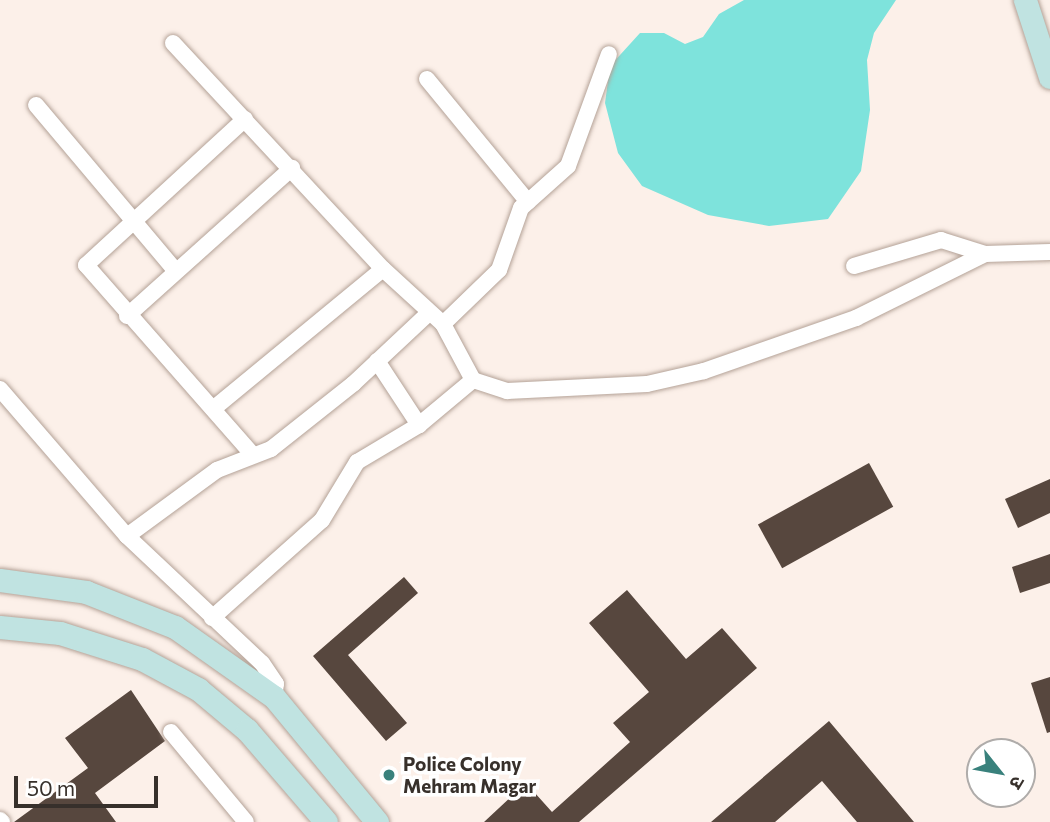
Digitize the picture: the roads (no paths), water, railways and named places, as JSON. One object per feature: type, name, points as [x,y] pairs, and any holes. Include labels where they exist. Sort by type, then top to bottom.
[{"type":"main road","points":[[1025,0],[1050,77]]},
{"type":"main road","points":[[0,580],[86,592],[175,627],[274,697],[377,822]]},
{"type":"main road","points":[[0,627],[60,633],[142,659],[198,689],[247,730],[326,822]]},
{"type":"main road","points":[[280,769],[309,742]]},
{"type":"street","points":[[173,43],[383,269],[443,324],[473,380],[508,391],[540,392],[647,384],[704,371],[856,318],[985,254]]},
{"type":"street","points":[[443,324],[499,270],[515,216],[528,202],[556,181],[575,154],[609,54]]},
{"type":"street","points":[[427,79],[528,202]]},
{"type":"street","points":[[36,105],[176,270]]},
{"type":"street","points":[[245,119],[86,265],[127,316],[252,454]]},
{"type":"street","points":[[127,316],[292,168]]},
{"type":"street","points":[[854,266],[941,240],[985,254],[1050,252]]},
{"type":"street","points":[[213,409],[383,269]]},
{"type":"street","points":[[127,536],[216,470],[252,454],[271,449],[377,361],[429,313]]},
{"type":"street","points":[[377,361],[419,425]]},
{"type":"street","points":[[212,618],[322,520],[357,462],[419,425],[473,380]]},
{"type":"street","points":[[0,390],[127,536],[272,676],[274,697]]},
{"type":"street","points":[[171,732],[246,822]]},
{"type":"water","points":[[744,0],[896,0],[874,33],[867,60],[870,110],[861,171],[828,219],[769,226],[708,215],[642,186],[618,153],[605,103],[610,66],[640,33],[664,33],[685,44],[703,37],[719,14]]},
{"type":"place","name":"Police Colony Mehram Magar","points":[[389,775]]}]
